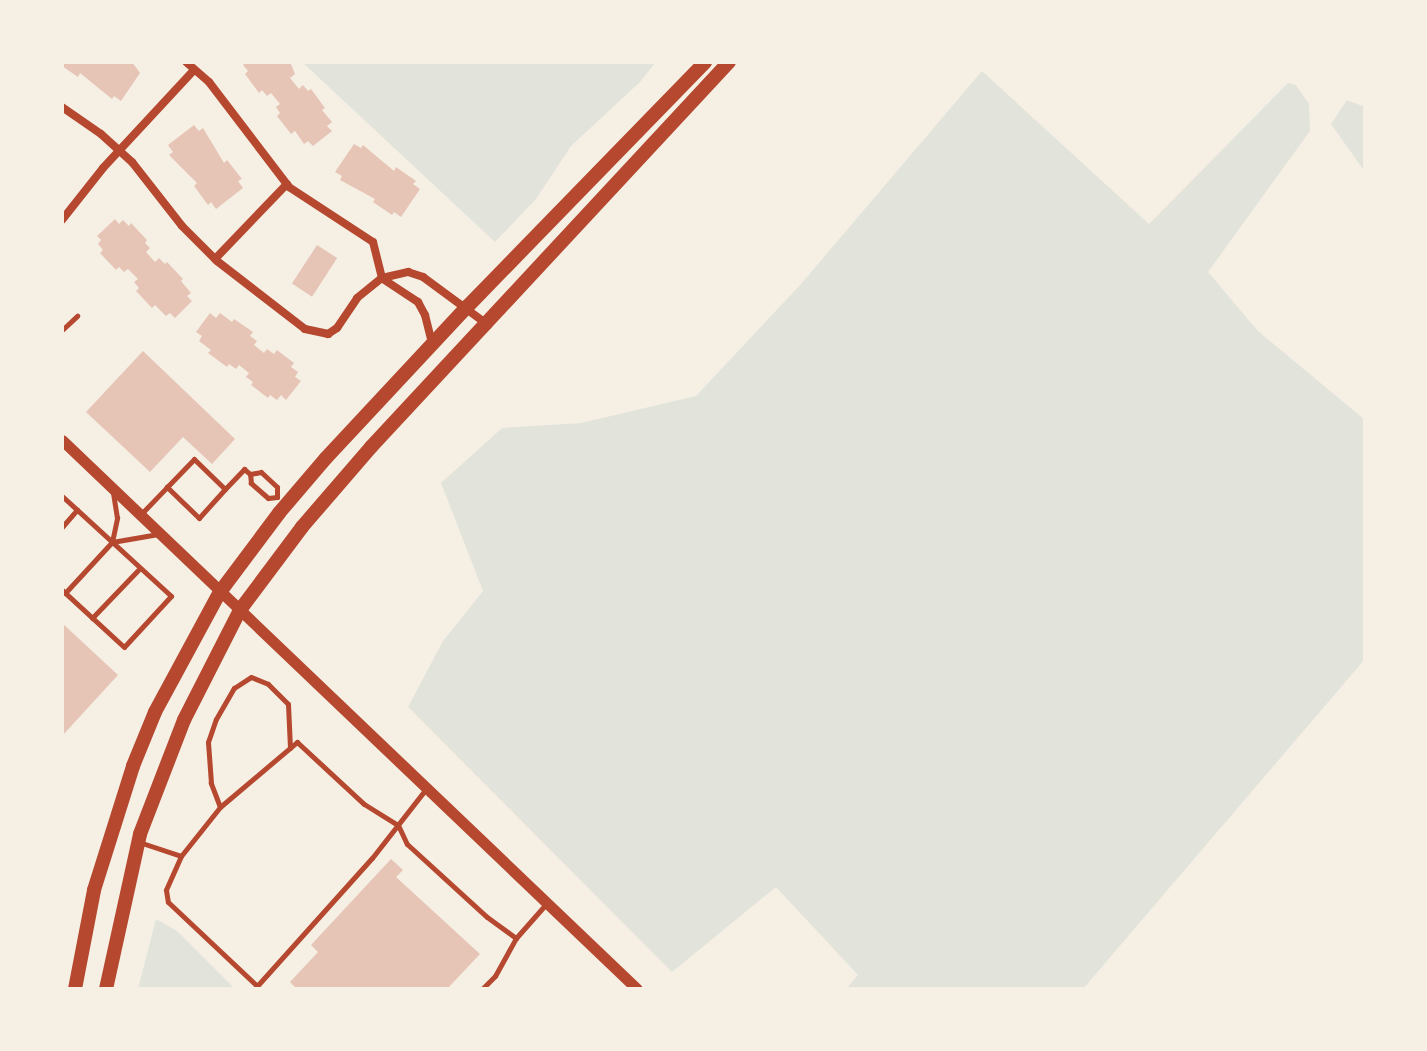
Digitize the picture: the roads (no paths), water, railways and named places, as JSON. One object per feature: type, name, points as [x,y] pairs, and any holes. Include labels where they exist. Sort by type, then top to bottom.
[{"type":"main road","points":[[75,989],[94,890],[133,766],[155,712],[220,592],[282,500],[705,62]]},
{"type":"main road","points":[[106,989],[138,842],[184,720],[240,610],[302,527],[729,62]]},
{"type":"street","points":[[186,62],[209,82],[287,184],[373,242],[382,278],[418,302],[425,315],[432,345]]},
{"type":"street","points":[[62,220],[119,150],[194,70]]},
{"type":"street","points":[[62,107],[119,150],[215,259],[317,335],[328,334],[337,328],[357,298],[382,278],[408,272],[423,277],[488,325]]},
{"type":"street","points":[[215,259],[287,184]]},
{"type":"street","points":[[62,440],[637,989]]},
{"type":"lane","points":[[62,330],[77,316]]},
{"type":"lane","points":[[140,515],[194,459],[225,489]]},
{"type":"lane","points":[[167,487],[199,518],[244,469],[250,474],[251,483],[268,498],[282,500],[277,487],[261,472],[250,474]]},
{"type":"lane","points":[[62,496],[112,542],[140,568],[171,596],[124,647],[63,591],[112,542],[117,518],[112,487]]},
{"type":"lane","points":[[62,527],[77,510]]},
{"type":"lane","points":[[112,542],[160,534]]},
{"type":"lane","points":[[92,618],[140,568]]},
{"type":"lane","points":[[220,807],[211,783],[208,742],[216,719],[234,688],[251,677],[268,684],[288,704],[290,748]]},
{"type":"lane","points":[[427,789],[398,825],[258,987],[168,902],[166,890],[181,856],[220,807],[297,742],[364,804],[398,825],[407,844],[487,917],[516,938]]},
{"type":"lane","points":[[138,842],[181,856]]},
{"type":"lane","points":[[482,989],[495,976],[516,938],[547,903]]}]
